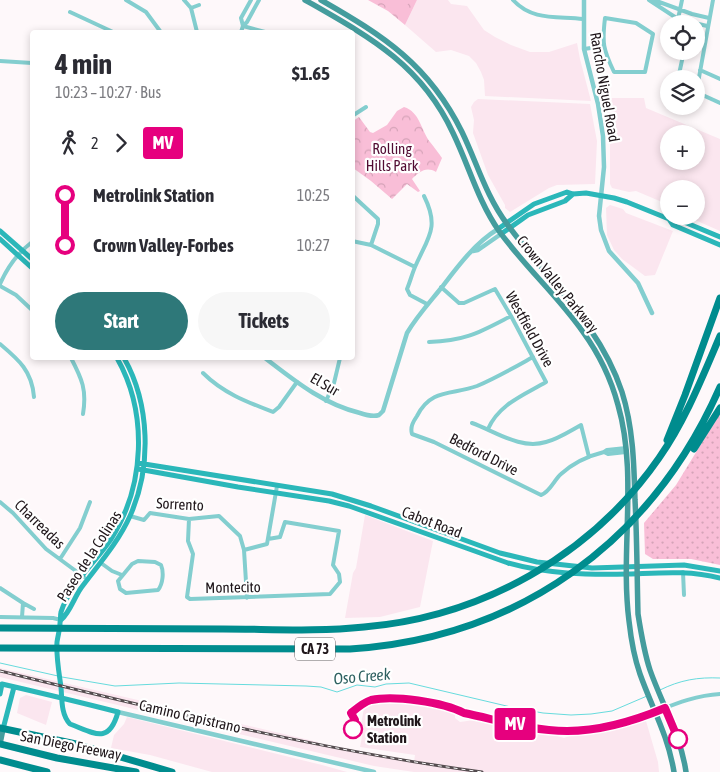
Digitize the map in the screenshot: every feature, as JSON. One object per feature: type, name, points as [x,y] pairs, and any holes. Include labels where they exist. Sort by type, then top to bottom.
[{"type":"highway","points":[[659,458],[685,395],[720,298]]},
{"type":"highway","points":[[659,458],[680,426],[720,336]]},
{"type":"highway","points":[[682,459],[702,427],[720,387]]},
{"type":"highway","points":[[682,459],[693,450],[720,408]]},
{"type":"highway","name":"CA 73","points":[[0,628],[332,629],[408,621],[437,614],[474,603],[510,587],[552,562],[576,545],[602,522],[632,492],[659,458]]},
{"type":"highway","name":"CA 73","points":[[0,648],[329,650],[398,644],[454,631],[511,609],[574,572],[602,550],[637,517],[682,459]]},
{"type":"highway","points":[[2,728],[76,744],[172,772]]},
{"type":"highway","name":"San Diego Freeway","points":[[0,744],[57,758],[136,772]]},
{"type":"highway","name":"San Diego Freeway","points":[[0,760],[47,772]]},
{"type":"main road","name":"Crown Valley Parkway","points":[[305,0],[356,29],[384,48],[406,67],[441,109],[453,131],[478,195],[500,231],[574,320],[605,369],[621,417],[626,450],[627,609],[631,639],[636,662],[668,744],[674,772]]},
{"type":"main road","name":"Crown Valley Parkway","points":[[321,0],[376,33],[399,50],[439,92],[463,134],[486,188],[508,225],[592,331],[608,360],[621,390],[634,448],[636,570],[641,637],[647,661],[681,747],[686,772]]},
{"type":"main road","points":[[441,109],[447,105]]},
{"type":"main road","points":[[500,231],[527,208],[547,198],[568,192],[574,194],[586,193],[627,202],[660,215]]},
{"type":"main road","points":[[508,225],[565,201],[574,194]]},
{"type":"main road","points":[[673,225],[720,245]]},
{"type":"main road","points":[[692,225],[720,237]]},
{"type":"main road","points":[[0,231],[30,265]]},
{"type":"main road","points":[[0,239],[30,258]]},
{"type":"main road","name":"Paseo de la Colinas","points":[[85,578],[101,563],[119,537],[130,516],[140,484],[141,466],[135,409],[128,381],[118,360]]},
{"type":"main road","name":"Paseo de la Colinas","points":[[118,712],[112,728],[104,733],[98,734],[66,721],[58,663],[58,640],[61,620],[110,540],[130,501],[141,466],[145,446],[143,413],[134,379],[125,360]]},
{"type":"main road","name":"Cabot Road","points":[[141,466],[332,494],[484,548],[518,558],[578,567],[628,570]]},
{"type":"main road","name":"Cabot Road","points":[[141,466],[349,506],[517,566],[563,573],[636,570],[683,572],[720,578]]},
{"type":"main road","points":[[101,563],[102,556],[110,540]]},
{"type":"main road","name":"Cabot Road","points":[[636,570],[684,565],[720,571]]},
{"type":"main road","points":[[0,694],[1,684]]},
{"type":"main road","name":"Camino Capistrano","points":[[1,684],[118,712]]},
{"type":"main road","points":[[0,744],[2,728],[14,687]]},
{"type":"street","points":[[126,0],[146,12],[159,30]]},
{"type":"street","points":[[184,0],[191,8],[196,30]]},
{"type":"street","points":[[243,26],[241,18],[251,0]]},
{"type":"street","points":[[242,30],[259,0]]},
{"type":"street","points":[[513,0],[523,10],[534,15],[583,18]]},
{"type":"street","name":"Rancho Niguel Road","points":[[584,0],[584,49],[600,116],[604,159],[600,224],[605,242],[615,258],[638,283],[652,313]]},
{"type":"street","points":[[649,0],[672,15]]},
{"type":"street","points":[[654,0],[692,15]]},
{"type":"street","points":[[679,15],[682,0]]},
{"type":"street","points":[[700,70],[713,0]]},
{"type":"street","points":[[191,8],[199,5]]},
{"type":"street","points":[[247,7],[253,11]]},
{"type":"street","points":[[70,12],[109,30]]},
{"type":"street","points":[[705,17],[709,18]]},
{"type":"street","points":[[605,18],[636,23],[653,34],[645,72],[614,72],[604,52],[604,46],[602,41],[605,18]]},
{"type":"street","points":[[243,26],[258,30]]},
{"type":"street","points":[[584,49],[604,46]]},
{"type":"street","points":[[0,61],[30,63]]},
{"type":"street","points":[[705,72],[720,79]]},
{"type":"street","points":[[705,96],[720,103]]},
{"type":"street","points":[[355,114],[366,107]]},
{"type":"street","points":[[424,196],[431,210],[432,229],[407,289],[413,296],[427,304],[473,251],[478,250],[500,231]]},
{"type":"street","points":[[355,198],[378,218],[378,224],[371,244]]},
{"type":"street","points":[[355,241],[371,244],[415,267]]},
{"type":"street","points":[[30,244],[4,275],[0,285],[16,295],[30,308]]},
{"type":"street","name":"Westfield Drive","points":[[442,287],[459,302],[464,303],[495,289],[546,382],[502,408],[492,419],[488,429]]},
{"type":"street","name":"El Sur","points":[[268,360],[326,401],[350,411],[379,416],[383,411],[407,333],[427,304]]},
{"type":"street","points":[[430,342],[448,341],[471,336],[511,316]]},
{"type":"street","points":[[0,344],[26,368],[33,383],[34,397]]},
{"type":"street","name":"Bedford Drive","points":[[533,357],[475,387],[451,391],[433,398],[420,409],[412,426],[412,434],[434,442],[538,494],[544,494],[560,475],[579,461],[589,457]]},
{"type":"street","points":[[72,360],[82,381],[86,398],[83,414]]},
{"type":"street","points":[[326,401],[334,383],[340,360]]},
{"type":"street","points":[[203,373],[218,386],[236,397],[273,412],[297,382]]},
{"type":"street","points":[[472,423],[511,440],[533,444],[555,439],[581,425],[589,457],[607,450],[626,450]]},
{"type":"street","points":[[247,598],[244,550],[267,544],[277,486]]},
{"type":"street","name":"Charreadas","points":[[0,502],[13,513],[46,549],[85,578]]},
{"type":"street","points":[[60,559],[80,528],[90,502]]},
{"type":"street","name":"Sorrento","points":[[130,516],[144,520],[150,513],[189,519],[219,516],[240,536],[244,550]]},
{"type":"street","name":"Montecito","points":[[189,519],[188,541],[193,554],[187,596],[190,599],[330,594],[340,582],[340,578],[333,565],[338,531],[285,522],[280,537],[268,539]]},
{"type":"street","points":[[112,571],[120,589],[124,592],[155,592],[161,588],[161,565],[155,562],[136,561],[118,581]]},
{"type":"street","points":[[101,563],[122,575]]},
{"type":"street","points":[[683,572],[684,595]]},
{"type":"street","points":[[0,588],[34,609]]},
{"type":"street","points":[[22,617],[23,603]]},
{"type":"street","points":[[0,618],[22,617],[61,620]]},
{"type":"street","points":[[464,713],[533,728],[567,731],[614,726],[697,696],[720,694]]},
{"type":"street","name":"Camino Capistrano","points":[[118,712],[374,772]]},
{"type":"shaded area","points":[[417,0],[448,0],[451,4],[467,6],[484,30],[511,45],[530,52],[549,52],[577,43],[591,101],[485,96],[484,80],[481,72],[469,56],[451,50],[436,52],[405,25]]},
{"type":"shaded area","points":[[603,98],[644,98],[646,108],[687,125],[660,125],[660,170],[705,170],[705,133],[720,139],[720,231],[705,224],[705,180],[660,180],[660,201],[636,191],[629,192],[612,188],[610,184],[610,141]]},
{"type":"shaded area","points":[[478,99],[590,104],[597,141],[595,184],[557,185],[510,212],[505,208],[488,175],[473,133],[474,120],[471,107]]},
{"type":"shaded area","points":[[610,205],[673,231],[655,275],[645,276],[622,259],[614,250],[607,235],[606,208]]},
{"type":"shaded area","points":[[365,515],[433,541],[420,607],[380,617],[345,618]]},
{"type":"shaded area","points":[[0,668],[318,742],[318,744],[414,762],[415,755],[360,747],[363,731],[360,730],[364,708],[375,703],[418,704],[455,712],[455,718],[460,722],[474,720],[564,738],[572,735],[604,732],[646,721],[658,762],[659,772],[414,772],[374,766],[0,677]]},
{"type":"shaded area","points":[[26,695],[52,702],[46,725],[17,713],[20,698]]},
{"type":"shaded area","points":[[127,717],[347,772],[212,772],[150,755],[111,748],[114,735],[124,724]]},
{"type":"green space","points":[[368,0],[417,0],[405,25],[388,11]]},
{"type":"green space","points":[[377,0],[410,0],[404,12],[399,13]]},
{"type":"green space","name":"Rolling Hills Park","points":[[404,107],[414,113],[427,137],[442,158],[436,172],[426,170],[420,172],[412,179],[420,191],[418,192],[407,184],[392,199],[355,169],[355,120],[359,117],[370,132],[373,133],[387,125],[397,111]]},
{"type":"green space","points":[[720,413],[720,565],[691,559],[653,559],[645,554],[644,523],[676,485]]},
{"type":"waterway","name":"Oso Creek","points":[[0,663],[58,676]]},
{"type":"waterway","name":"Oso Creek","points":[[62,677],[115,686],[179,683],[306,686],[321,687],[337,692],[357,685],[375,687],[386,684],[409,683],[515,708],[571,715],[612,711],[647,696]]},
{"type":"waterway","name":"Oso Creek","points":[[660,690],[689,680],[720,678]]},
{"type":"railway","points":[[0,671],[300,741],[482,772]]},
{"type":"bus line","name":"MV","points":[[353,729],[355,717],[351,713],[365,702],[369,700],[406,700],[428,703],[533,728],[567,731],[614,726],[665,708],[678,739]]},
{"type":"place","name":"Metrolink Station","points":[[353,729]]}]
